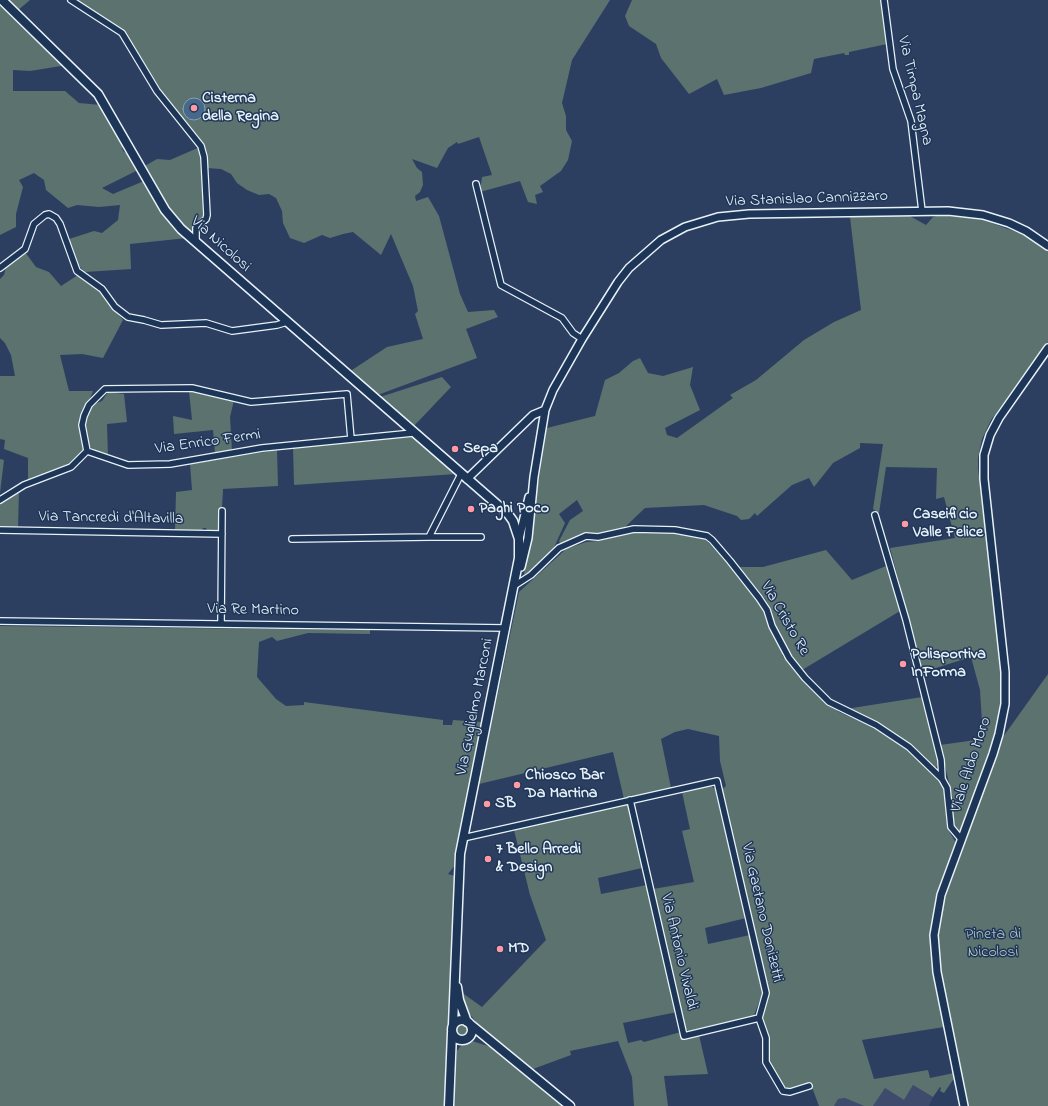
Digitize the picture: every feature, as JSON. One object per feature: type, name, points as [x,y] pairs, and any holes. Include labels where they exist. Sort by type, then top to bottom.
[{"type":"main road","name":"Via Nicolosi","points":[[2,0],[98,94],[172,221],[464,476]]},
{"type":"main road","name":"Via Guglielmo Marconi","points":[[456,962],[460,854],[519,558],[519,539],[513,521],[508,514],[464,476]]},
{"type":"main road","points":[[451,1078],[456,1049],[471,1031],[459,1000],[456,962]]},
{"type":"main road","points":[[449,1106],[456,962]]},
{"type":"main road","points":[[453,1029],[460,1020],[468,1023],[570,1106]]},
{"type":"main road","points":[[453,1029],[456,1038],[477,1039],[496,1046]]},
{"type":"street","points":[[71,0],[122,33],[157,91],[201,146],[204,157],[207,215],[206,219],[196,228],[196,243]]},
{"type":"street","name":"Via Timpa Magna","points":[[884,0],[893,69],[911,121],[922,211]]},
{"type":"street","points":[[476,184],[501,285],[562,318],[573,333],[582,339]]},
{"type":"street","name":"Via Stanislao Cannizzaro","points":[[534,478],[545,410],[553,390],[582,339],[618,282],[629,268],[661,240],[686,226],[718,217],[749,214],[948,210],[983,215],[1026,231],[1048,246]]},
{"type":"street","points":[[0,268],[25,249],[31,228],[45,215],[49,214],[56,218],[60,224],[77,271],[102,289],[115,307],[128,317],[161,325],[206,323],[232,331],[277,325],[287,322]]},
{"type":"street","name":"Viale Aldo Moro","points":[[964,1106],[937,972],[934,948],[938,907],[961,839],[1000,734],[1005,704],[1005,672],[984,479],[984,455],[990,435],[999,418],[1048,348]]},
{"type":"street","points":[[0,500],[24,485],[70,467],[88,451],[82,425],[84,416],[89,405],[105,389],[192,388],[250,402],[347,394],[351,439]]},
{"type":"street","points":[[428,538],[464,476],[533,415],[545,410]]},
{"type":"street","name":"Via Enrico Fermi","points":[[88,451],[128,465],[170,464],[262,448],[413,433]]},
{"type":"street","points":[[519,539],[534,478]]},
{"type":"street","points":[[514,586],[528,538],[534,478]]},
{"type":"street","points":[[221,623],[222,511]]},
{"type":"street","points":[[875,515],[906,620],[941,760],[942,778]]},
{"type":"street","name":"Via Cristo Re","points":[[514,586],[531,576],[559,548],[586,536],[598,537],[634,529],[676,530],[707,536],[730,561],[759,598],[767,610],[772,626],[789,658],[805,678],[829,702],[876,725],[909,747],[942,778],[947,788],[951,827],[961,839]]},
{"type":"street","name":"Via Tancredi d'Altavilla","points":[[0,530],[222,534]]},
{"type":"street","points":[[292,539],[481,537]]},
{"type":"street","name":"Via Re Martino","points":[[0,621],[506,628]]},
{"type":"street","name":"Via Gaetano Donizetti","points":[[630,800],[717,781],[766,992],[758,1018]]},
{"type":"street","points":[[463,838],[630,800]]},
{"type":"street","name":"Via Antonio Vivaldi","points":[[630,800],[684,1036],[758,1018]]},
{"type":"street","points":[[758,1018],[766,1038],[766,1062],[783,1091],[790,1092],[809,1086]]},
{"type":"shaded area","name":"Cisterna della Regina","points":[[190,98],[198,98],[205,105],[205,113],[198,120],[190,120],[183,113],[183,105]]},
{"type":"shaded area","points":[[913,1085],[933,1097],[929,1106],[873,1106],[885,1088],[904,1100]]},
{"type":"shaded area","points":[[845,1098],[864,1106],[834,1106],[838,1099]]},
{"type":"green space","points":[[6,0],[30,0],[17,11]]},
{"type":"green space","points":[[75,0],[610,0],[572,60],[562,103],[566,116],[566,130],[572,141],[568,160],[561,171],[540,186],[543,192],[535,195],[537,204],[528,202],[520,181],[480,192],[482,177],[492,175],[479,137],[458,144],[457,142],[448,148],[437,168],[412,159],[417,168],[422,172],[423,185],[420,192],[415,196],[416,201],[428,197],[439,216],[460,294],[468,312],[494,310],[498,317],[466,329],[477,358],[375,396],[349,372],[387,347],[423,339],[415,314],[418,311],[413,286],[391,234],[381,255],[353,232],[330,238],[322,235],[304,243],[290,238],[283,223],[282,211],[276,198],[269,194],[259,195],[247,190],[237,183],[231,174],[221,169],[207,168],[200,139],[163,93],[125,33]]},
{"type":"green space","points":[[632,0],[882,0],[887,44],[849,52],[849,55],[845,55],[844,53],[814,59],[811,73],[761,88],[724,95],[717,79],[689,94],[661,58],[656,44],[629,26],[625,16]]},
{"type":"green space","points":[[0,2],[64,63],[61,66],[30,71],[13,70],[13,91],[65,91],[79,103],[101,105],[124,144],[122,149],[124,152],[130,154],[138,170],[102,188],[113,194],[144,181],[168,220],[187,238],[130,244],[131,269],[85,272],[79,266],[69,239],[94,231],[102,233],[118,220],[120,205],[99,207],[77,205],[68,208],[46,190],[44,180],[34,173],[19,180],[23,187],[16,214],[16,227],[0,235]]},
{"type":"green space","points":[[200,147],[203,158],[202,170],[206,214],[194,238],[174,218],[143,167],[157,159],[170,160]]},
{"type":"green space","points":[[908,215],[926,225],[933,217],[940,215],[983,220],[1022,234],[1048,250],[1048,342],[991,420],[982,439],[978,458],[1000,659],[1002,683],[1001,706],[998,725],[991,748],[961,830],[957,832],[954,826],[952,795],[940,745],[983,739],[980,690],[971,657],[923,672],[890,548],[955,538],[944,497],[936,499],[937,468],[886,467],[879,513],[873,509],[883,444],[860,443],[860,448],[833,463],[814,487],[809,478],[792,485],[757,516],[755,513],[749,519],[741,520],[737,516],[704,505],[645,508],[625,527],[561,545],[559,541],[570,520],[583,511],[577,500],[559,514],[565,523],[552,552],[530,573],[524,574],[547,428],[595,416],[605,380],[619,373],[633,361],[640,358],[648,373],[663,376],[693,367],[690,385],[700,410],[665,428],[667,435],[677,438],[733,398],[730,395],[756,380],[804,340],[834,322],[861,310],[850,217]]},
{"type":"green space","points":[[25,252],[36,267],[49,272],[61,286],[78,275],[100,292],[123,320],[103,358],[82,354],[60,355],[69,391],[93,391],[80,425],[84,449],[67,468],[28,481],[28,458],[4,449],[5,440],[0,439],[0,376],[15,376],[11,355],[5,343],[0,338],[0,279],[4,275],[6,267]]},
{"type":"green space","points":[[442,377],[451,387],[412,428],[377,398]]},
{"type":"green space","points":[[189,391],[234,400],[230,417],[232,451],[215,454],[213,430],[174,434],[173,416],[192,420]]},
{"type":"green space","points":[[108,392],[124,394],[127,422],[107,424],[108,457],[90,447],[84,423],[92,405],[102,401]]},
{"type":"green space","points":[[410,436],[414,437],[456,474],[294,485],[293,447]]},
{"type":"green space","points":[[277,450],[278,486],[223,489],[222,508],[219,508],[219,531],[207,531],[206,528],[203,528],[202,530],[175,530],[176,492],[192,490],[190,464]]},
{"type":"green space","points":[[0,459],[4,460],[0,493]]},
{"type":"green space","points":[[19,491],[18,528],[0,527],[0,502]]},
{"type":"green space","points":[[633,531],[674,533],[706,540],[740,577],[763,608],[776,641],[784,654],[782,655],[784,658],[787,658],[807,684],[839,712],[874,727],[897,741],[911,752],[941,782],[948,804],[949,831],[956,843],[937,896],[931,929],[931,960],[944,1027],[862,1040],[874,1079],[928,1070],[930,1078],[954,1073],[955,1077],[944,1093],[940,1091],[940,1087],[933,1097],[913,1085],[904,1100],[885,1088],[873,1106],[864,1106],[845,1098],[838,1099],[834,1106],[819,1106],[810,1082],[790,1089],[784,1087],[768,1061],[761,1017],[769,991],[721,790],[726,786],[720,761],[719,736],[688,729],[675,732],[661,739],[671,788],[624,799],[613,752],[479,784],[519,592],[566,549],[586,542],[598,541]]},
{"type":"green space","points":[[826,550],[852,580],[886,566],[900,611],[802,670],[781,639],[766,600],[739,567],[763,567]]},
{"type":"green space","points":[[0,626],[370,630],[370,634],[308,633],[277,641],[272,637],[259,642],[257,677],[276,699],[286,706],[304,705],[304,702],[443,720],[443,725],[452,725],[453,720],[481,722],[456,864],[448,874],[455,876],[445,1106],[0,1106]]},
{"type":"green space","name":"Pineta di Nicolosi","points":[[1048,674],[1048,1106],[968,1106],[941,975],[937,942],[942,907],[1003,737]]},
{"type":"green space","points":[[922,697],[939,763],[935,769],[911,746],[846,709]]},
{"type":"green space","points":[[710,785],[715,789],[746,918],[705,928],[708,944],[750,935],[763,992],[753,1018],[689,1032],[684,1027],[653,889],[694,882],[682,831],[690,829],[682,792]]},
{"type":"green space","points":[[628,803],[642,868],[598,878],[601,894],[647,885],[677,1012],[623,1023],[628,1043],[641,1040],[644,1042],[681,1032],[699,1035],[708,1074],[664,1076],[668,1106],[634,1106],[632,1077],[618,1041],[570,1051],[571,1055],[533,1069],[477,1023],[469,1013],[461,992],[482,1007],[546,940],[530,895],[514,830]]},
{"type":"green space","points":[[464,1024],[467,1025],[467,1035],[460,1036],[457,1035],[456,1028],[457,1025]]},
{"type":"green space","points":[[472,1041],[491,1047],[562,1106],[454,1106],[457,1051],[463,1043]]},
{"type":"place","name":"Cisterna della Regina","points":[[194,108]]},
{"type":"place","name":"Sepa","points":[[455,449]]},
{"type":"place","name":"Paghi Poco","points":[[471,509]]},
{"type":"place","name":"Caseificio Valle Felice","points":[[905,524]]},
{"type":"place","name":"Polisportiva InForma","points":[[903,664]]},
{"type":"place","name":"Chiosco Bar Da Martina","points":[[517,785]]},
{"type":"place","name":"SB","points":[[487,804]]},
{"type":"place","name":"7 Bello Arredi & Design","points":[[488,859]]},
{"type":"place","name":"MD","points":[[500,949]]}]
